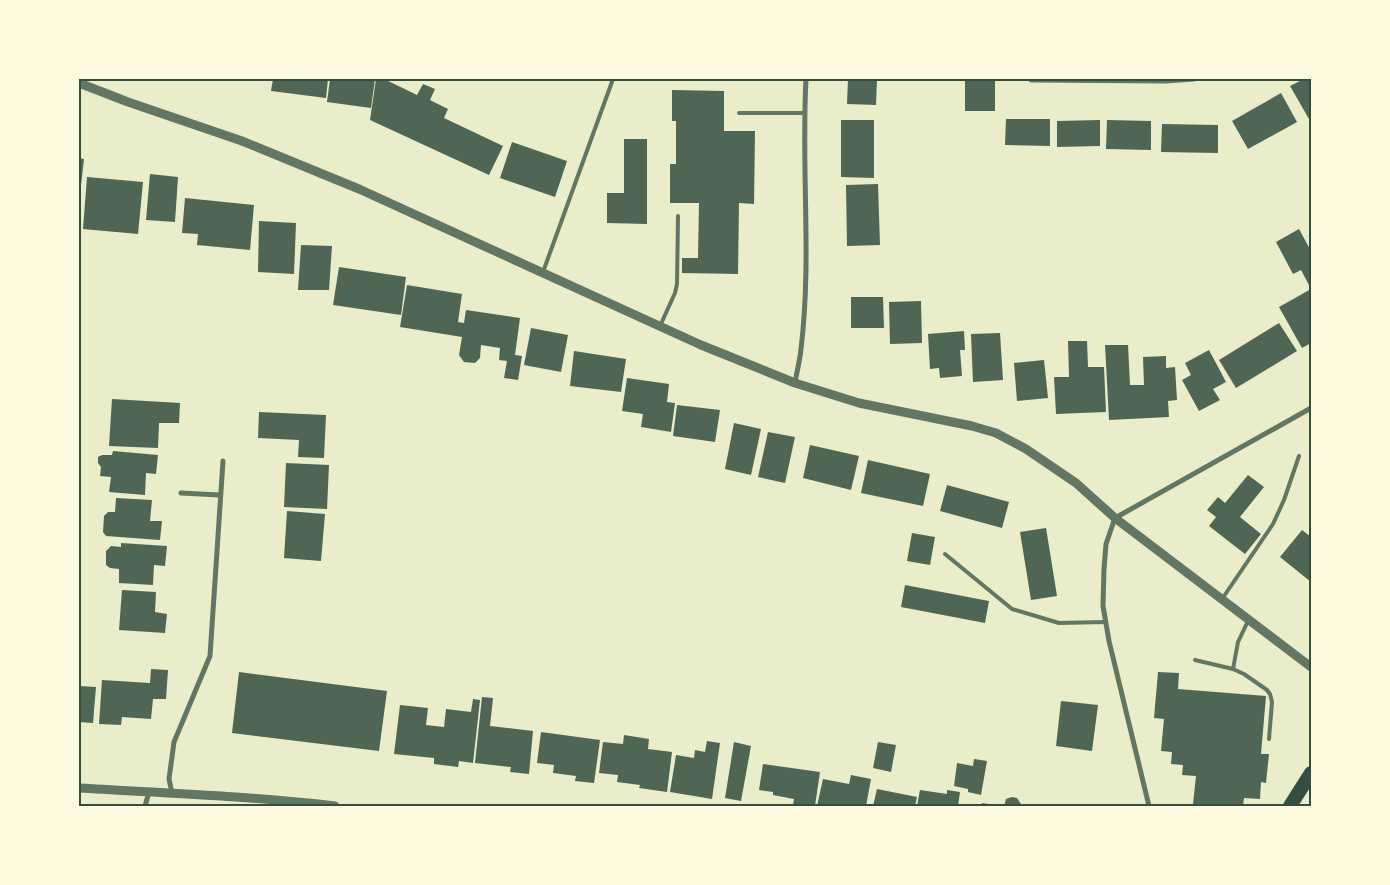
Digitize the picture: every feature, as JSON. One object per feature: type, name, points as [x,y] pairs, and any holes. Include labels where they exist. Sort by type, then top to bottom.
[{"type":"highway","points":[[1290,806],[1311,773]]},
{"type":"street","points":[[795,383],[801,350],[806,283],[804,113],[806,79]]},
{"type":"street","points":[[1031,79],[1166,81],[1194,79]]},
{"type":"street","points":[[79,83],[242,142],[359,189],[701,345],[795,383],[859,403],[972,426],[996,433],[1026,449],[1076,483],[1115,518],[1311,667]]},
{"type":"street","points":[[1149,806],[1109,640],[1104,606],[1106,544],[1115,518],[1311,408]]},
{"type":"street","points":[[172,793],[169,779],[174,742],[210,656],[223,461]]},
{"type":"street","points":[[182,492],[220,495]]},
{"type":"street","points":[[79,788],[300,802],[335,806]]},
{"type":"street","points":[[145,806],[149,792]]},
{"type":"lane","points":[[543,273],[612,79]]},
{"type":"lane","points":[[739,113],[804,113]]},
{"type":"lane","points":[[660,326],[678,284],[678,216]]},
{"type":"lane","points":[[1222,599],[1273,524],[1284,500],[1299,456]]},
{"type":"lane","points":[[945,554],[1012,609],[1058,623],[1106,622]]},
{"type":"lane","points":[[1233,669],[1238,642],[1250,619]]},
{"type":"lane","points":[[1195,660],[1233,669],[1262,686],[1270,694],[1272,702],[1269,739]]},
{"type":"building","points":[[273,79],[328,79],[326,98],[271,91]]},
{"type":"building","points":[[330,79],[375,79],[371,108],[327,102]]},
{"type":"building","points":[[376,79],[384,79],[417,95],[423,84],[435,89],[430,100],[448,109],[444,118],[503,146],[489,175],[370,120]]},
{"type":"building","points":[[848,79],[877,79],[876,105],[847,104]]},
{"type":"building","points":[[965,79],[995,79],[995,111],[965,111]]},
{"type":"building","points":[[1304,79],[1311,79],[1311,117],[1309,119],[1290,86]]},
{"type":"building","points":[[672,90],[724,91],[724,131],[755,131],[754,204],[739,203],[738,274],[682,273],[682,258],[698,258],[699,203],[670,203],[670,164],[676,164],[676,121],[672,121]]},
{"type":"building","points":[[1281,93],[1297,122],[1248,149],[1232,121]]},
{"type":"building","points":[[1006,119],[1050,119],[1050,146],[1005,145]]},
{"type":"building","points":[[841,120],[874,120],[874,178],[841,177]]},
{"type":"building","points":[[1100,120],[1100,146],[1057,147],[1057,121]]},
{"type":"building","points":[[1107,120],[1151,121],[1151,150],[1106,149]]},
{"type":"building","points":[[1162,124],[1218,125],[1218,153],[1161,152]]},
{"type":"building","points":[[624,139],[647,139],[647,224],[607,223],[607,193],[624,193]]},
{"type":"building","points":[[512,142],[567,161],[555,197],[500,178]]},
{"type":"building","points":[[79,158],[84,159],[80,194],[79,194]]},
{"type":"building","points":[[150,174],[178,177],[175,222],[146,220]]},
{"type":"building","points":[[87,177],[143,182],[138,234],[83,229]]},
{"type":"building","points":[[878,184],[880,245],[847,246],[846,185]]},
{"type":"building","points":[[185,198],[254,205],[250,250],[197,245],[198,234],[182,233]]},
{"type":"building","points":[[259,221],[296,223],[294,274],[258,272]]},
{"type":"building","points":[[1299,229],[1311,251],[1311,289],[1301,270],[1293,274],[1276,242]]},
{"type":"building","points":[[301,245],[332,246],[329,290],[298,290]]},
{"type":"building","points":[[339,267],[406,277],[401,315],[333,305]]},
{"type":"building","points":[[407,285],[462,294],[458,322],[464,323],[466,310],[520,318],[515,355],[522,356],[518,380],[504,378],[507,361],[499,360],[500,348],[481,345],[480,358],[475,363],[464,362],[459,355],[462,337],[400,327]]},
{"type":"building","points":[[1311,289],[1311,343],[1302,348],[1279,307]]},
{"type":"building","points":[[851,297],[883,297],[884,328],[851,328]]},
{"type":"building","points":[[921,301],[922,343],[890,344],[889,302]]},
{"type":"building","points":[[1279,323],[1297,351],[1236,388],[1219,360]]},
{"type":"building","points":[[531,328],[568,335],[561,372],[524,365]]},
{"type":"building","points":[[964,331],[965,350],[960,350],[962,376],[940,378],[939,368],[930,369],[928,334]]},
{"type":"building","points":[[1000,333],[1003,380],[973,382],[971,334]]},
{"type":"building","points":[[1068,341],[1087,341],[1088,367],[1104,367],[1106,412],[1056,414],[1054,377],[1069,377]]},
{"type":"building","points":[[1105,345],[1128,345],[1130,385],[1144,385],[1143,357],[1166,356],[1166,368],[1175,367],[1177,400],[1168,401],[1169,417],[1109,420]]},
{"type":"building","points":[[1209,350],[1226,382],[1213,389],[1220,400],[1199,411],[1182,380],[1191,375],[1185,363]]},
{"type":"building","points":[[574,351],[626,359],[621,392],[570,386]]},
{"type":"building","points":[[1044,360],[1048,398],[1017,401],[1014,363]]},
{"type":"building","points":[[627,378],[669,384],[667,402],[675,403],[671,432],[641,427],[643,414],[622,411]]},
{"type":"building","points":[[112,399],[180,403],[179,423],[159,423],[158,448],[109,446]]},
{"type":"building","points":[[677,405],[720,410],[715,442],[673,436]]},
{"type":"building","points":[[259,412],[326,415],[324,458],[298,457],[299,440],[258,438]]},
{"type":"building","points":[[734,423],[761,429],[751,475],[725,469]]},
{"type":"building","points":[[768,432],[795,437],[785,483],[758,477]]},
{"type":"building","points":[[810,445],[859,456],[851,490],[803,478]]},
{"type":"building","points":[[113,451],[158,455],[156,474],[146,473],[145,495],[109,492],[111,477],[100,476],[101,467],[98,463],[98,457],[112,455]]},
{"type":"building","points":[[868,460],[930,474],[923,506],[861,493]]},
{"type":"building","points":[[286,463],[329,465],[327,509],[284,507]]},
{"type":"building","points":[[1248,475],[1264,487],[1240,517],[1261,534],[1245,554],[1209,526],[1216,517],[1207,510],[1218,497],[1225,503]]},
{"type":"building","points":[[947,485],[1009,502],[1002,528],[940,511]]},
{"type":"building","points":[[116,498],[152,500],[150,521],[162,521],[160,540],[106,536],[103,532],[104,516],[108,512],[115,512]]},
{"type":"building","points":[[287,511],[325,514],[321,561],[284,558]]},
{"type":"building","points":[[1046,528],[1057,596],[1031,600],[1020,532]]},
{"type":"building","points":[[1302,530],[1311,537],[1311,582],[1280,557]]},
{"type":"building","points":[[912,533],[935,537],[930,565],[907,561]]},
{"type":"building","points":[[121,543],[167,546],[165,566],[154,565],[153,585],[119,583],[119,569],[110,568],[106,565],[106,551],[111,546],[121,547]]},
{"type":"building","points":[[905,585],[989,601],[985,623],[901,607]]},
{"type":"building","points":[[122,590],[156,592],[155,612],[167,614],[165,633],[119,630]]},
{"type":"building","points":[[151,669],[168,670],[166,699],[153,699],[151,719],[122,717],[121,725],[99,724],[102,680],[150,683]]},
{"type":"building","points":[[239,672],[387,691],[379,751],[232,733]]},
{"type":"building","points":[[1158,672],[1179,673],[1178,689],[1266,696],[1261,754],[1269,754],[1266,783],[1261,782],[1260,799],[1244,798],[1243,806],[1193,804],[1196,776],[1182,775],[1183,765],[1171,764],[1172,752],[1161,751],[1164,719],[1154,718]]},
{"type":"building","points":[[79,686],[96,687],[93,723],[79,722]]},
{"type":"building","points":[[482,697],[493,698],[490,726],[533,731],[529,774],[510,772],[511,767],[475,763]]},
{"type":"building","points":[[473,699],[480,700],[473,763],[459,761],[458,767],[434,764],[434,758],[394,754],[400,705],[428,708],[426,725],[444,727],[446,709],[471,712]]},
{"type":"building","points":[[1061,701],[1098,705],[1092,751],[1056,746]]},
{"type":"building","points":[[541,732],[600,740],[594,783],[575,781],[576,776],[553,773],[554,765],[537,763]]},
{"type":"building","points":[[624,735],[649,739],[648,749],[672,752],[667,792],[639,788],[640,785],[617,782],[618,775],[599,773],[603,742],[623,744]]},
{"type":"building","points":[[707,741],[720,743],[712,799],[670,792],[676,755],[694,758],[695,750],[705,752]]},
{"type":"building","points":[[734,742],[751,746],[741,801],[725,798]]},
{"type":"building","points":[[878,742],[896,745],[891,772],[873,768]]},
{"type":"building","points":[[974,759],[987,761],[981,795],[968,792],[968,789],[954,786],[957,763],[973,766]]},
{"type":"building","points":[[763,764],[820,772],[815,806],[793,805],[794,799],[773,795],[773,792],[759,790]]},
{"type":"building","points":[[851,775],[871,779],[866,806],[817,806],[823,779],[849,784]]},
{"type":"building","points":[[877,789],[917,797],[915,806],[873,806]]},
{"type":"building","points":[[920,790],[947,794],[947,790],[960,792],[958,806],[917,806]]},
{"type":"building","points":[[1017,798],[1021,804],[1020,806],[1004,806],[1006,799]]},
{"type":"building","points":[[982,803],[996,805],[996,806],[981,806]]}]
